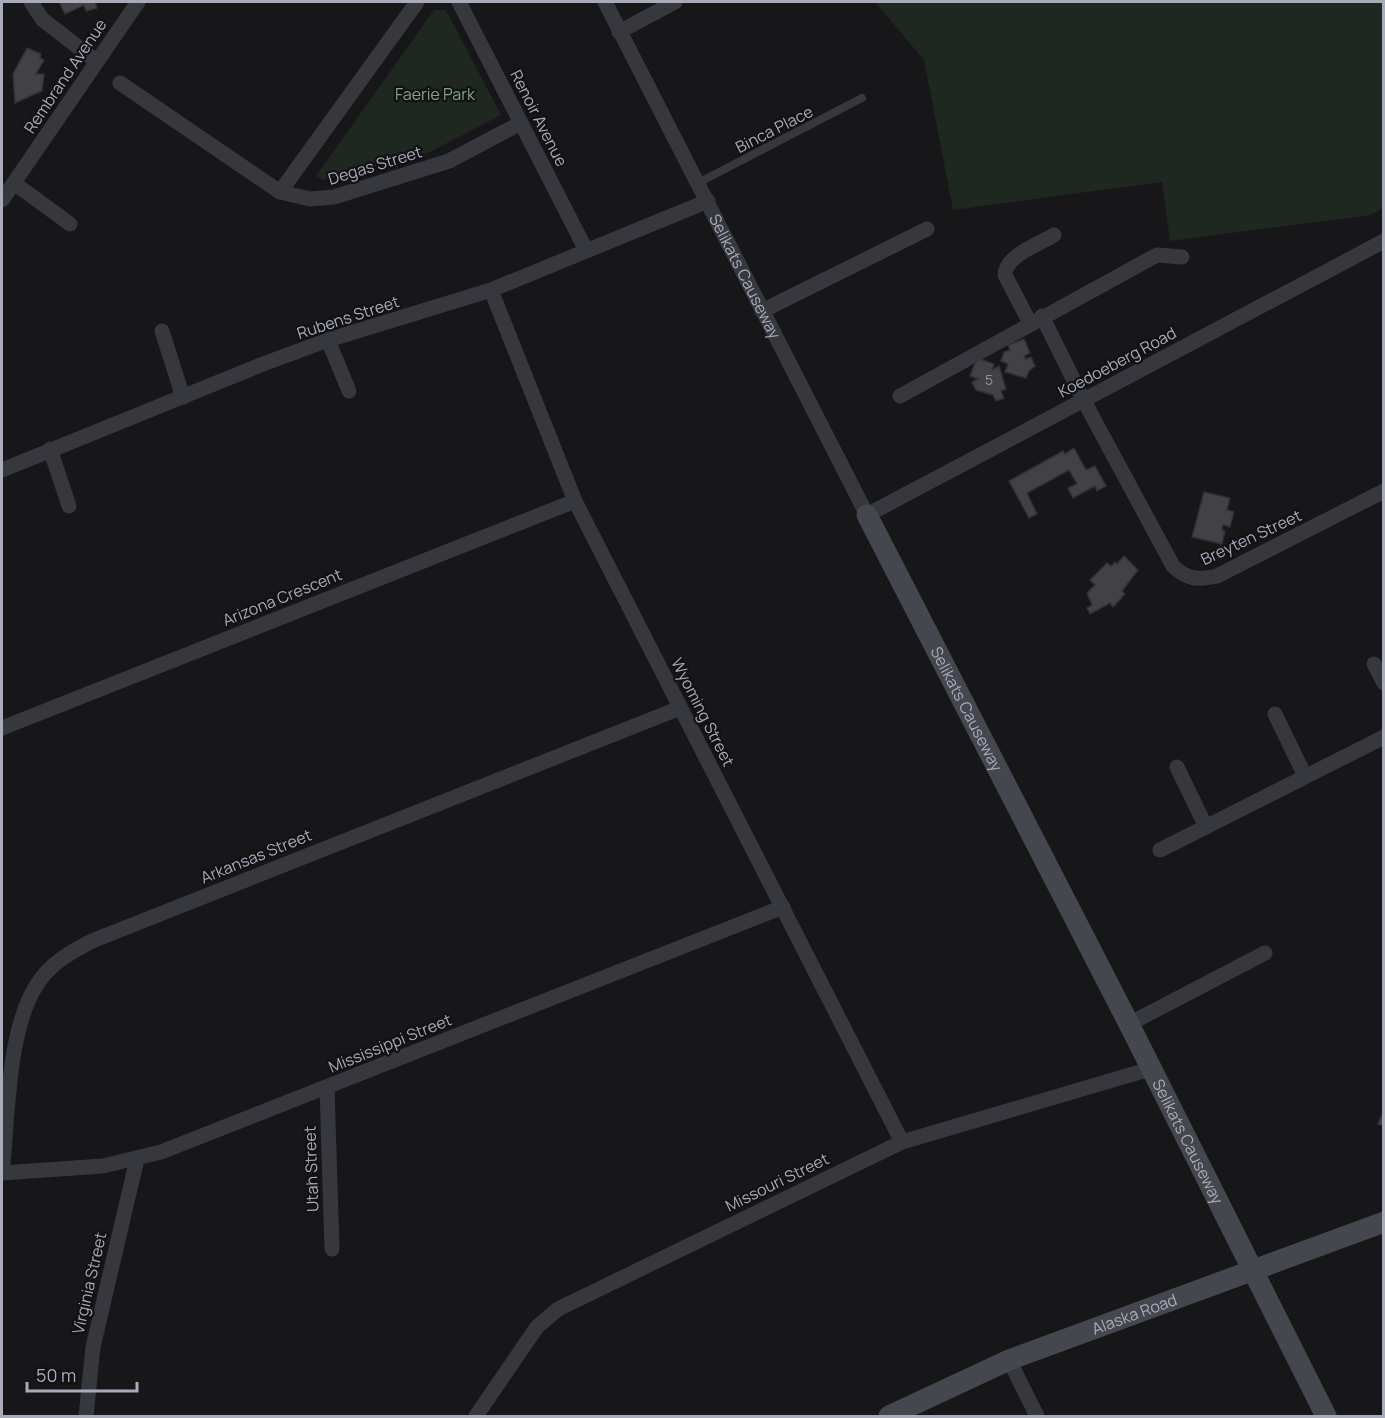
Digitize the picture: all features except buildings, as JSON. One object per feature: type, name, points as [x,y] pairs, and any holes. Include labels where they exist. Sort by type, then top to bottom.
[{"type":"street","points":[[31,2],[42,19],[96,61]]},
{"type":"street","name":"Rembrand Avenue","points":[[2,200],[138,2]]},
{"type":"street","points":[[280,192],[417,2]]},
{"type":"street","name":"Renoir Avenue","points":[[459,2],[586,250]]},
{"type":"street","name":"Selikats Causeway","points":[[605,2],[1129,1024],[1326,1416]]},
{"type":"street","points":[[619,32],[675,2]]},
{"type":"street","name":"Degas Street","points":[[120,83],[280,192],[310,199],[334,197],[440,164],[520,123]]},
{"type":"street","points":[[14,183],[70,224]]},
{"type":"street","name":"Rubens Street","points":[[2,470],[328,340],[491,290],[708,201]]},
{"type":"street","points":[[762,311],[927,229]]},
{"type":"street","name":"Breyten Street","points":[[1054,236],[1012,260],[1005,268],[1005,275],[1036,319],[1084,401],[1173,566],[1188,578],[1204,579],[1217,576],[1383,491]]},
{"type":"street","name":"Koedoeberg Road","points":[[867,515],[1383,241]]},
{"type":"street","points":[[900,396],[1036,319],[1157,255],[1182,257]]},
{"type":"street","name":"Wyoming Street","points":[[491,290],[575,501],[902,1142]]},
{"type":"street","points":[[162,331],[183,397]]},
{"type":"street","points":[[328,340],[350,391]]},
{"type":"street","points":[[50,449],[69,506]]},
{"type":"street","name":"Arizona Crescent","points":[[2,728],[575,501]]},
{"type":"street","points":[[1374,664],[1383,683]]},
{"type":"street","name":"Arkansas Street","points":[[2,1173],[20,1023],[38,983],[64,956],[92,940],[680,708]]},
{"type":"street","points":[[1275,714],[1305,776]]},
{"type":"street","points":[[1160,850],[1383,737]]},
{"type":"street","points":[[1177,766],[1206,827]]},
{"type":"street","name":"Mississippi Street","points":[[2,1173],[104,1166],[137,1160],[327,1088],[783,907]]},
{"type":"street","points":[[1129,1024],[1265,953]]},
{"type":"street","name":"Missouri Street","points":[[476,1416],[537,1327],[558,1309],[902,1142],[1150,1069]]},
{"type":"street","name":"Utah Street","points":[[327,1088],[332,1249]]},
{"type":"street","name":"Virginia Street","points":[[86,1416],[93,1347],[137,1160]]},
{"type":"street","name":"Alaska Road","points":[[889,1416],[1009,1360],[1383,1222]]},
{"type":"street","points":[[1009,1360],[1037,1416]]},
{"type":"lane","name":"Binca Place","points":[[698,183],[862,98]]},
{"type":"green space","points":[[875,2],[1383,2],[1383,208],[1371,215],[1170,241],[1162,182],[953,210],[924,60]]},
{"type":"green space","name":"Faerie Park","points":[[434,10],[446,10],[501,115],[430,152],[323,180],[316,176]]}]
